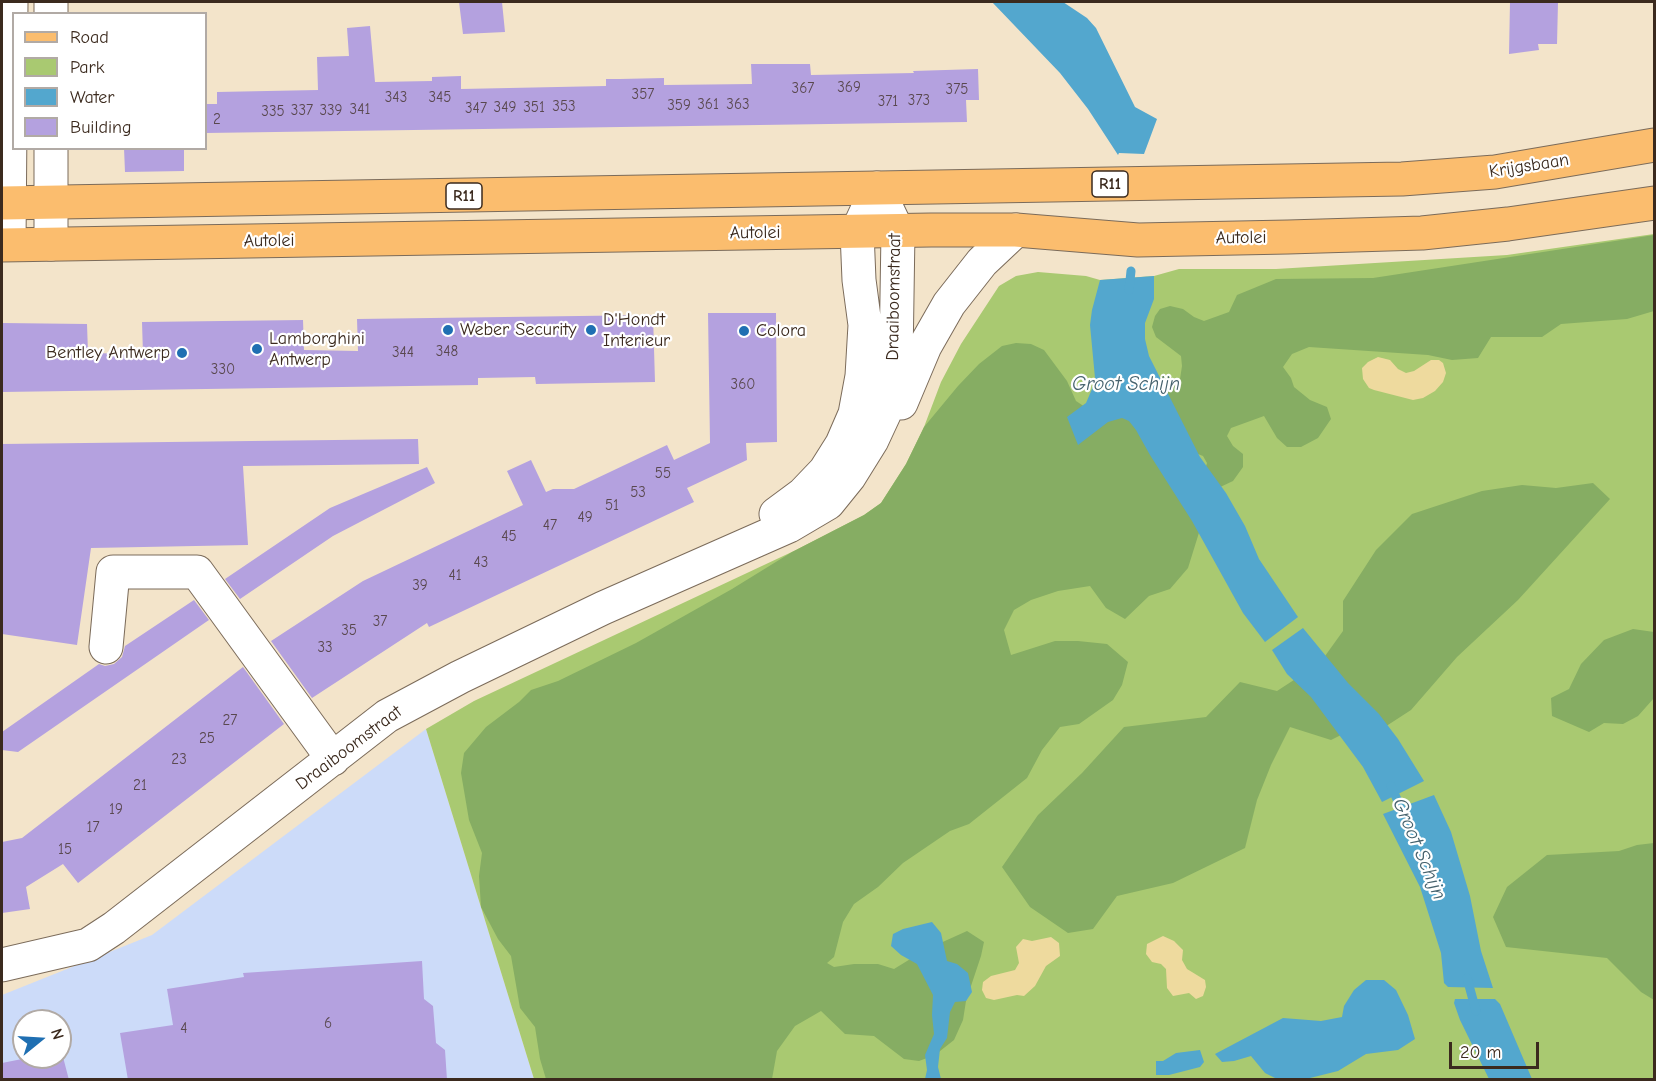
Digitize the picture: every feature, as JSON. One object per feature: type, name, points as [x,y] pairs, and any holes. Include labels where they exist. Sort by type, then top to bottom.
[{"type":"main road","name":"Krijgsbaan","points":[[878,188],[1402,179],[1495,172],[1654,145]]},
{"type":"main road","name":"R11","points":[[6,203],[878,188]]},
{"type":"main road","name":"Autolei","points":[[5,244],[1016,230],[1138,240],[1422,233],[1508,224],[1654,203]]},
{"type":"street","points":[[5,244],[11,2]]},
{"type":"street","points":[[51,150],[51,244]]},
{"type":"street","name":"Draaiboomstraat","points":[[2,965],[88,945],[114,928],[387,716],[460,677],[603,608],[750,541],[789,526],[828,503],[849,477],[872,440],[885,412],[896,360],[898,232],[878,188]]},
{"type":"street","name":"Draaiboomstraat","points":[[750,541],[777,514],[803,494],[825,471],[842,444],[855,414],[862,376],[864,325],[857,232],[878,188]]},
{"type":"street","name":"Draaiboomstraat","points":[[885,412],[901,404],[925,346],[959,289],[981,262],[1016,230]]},
{"type":"street","points":[[106,647],[113,572],[197,572],[333,759]]},
{"type":"shaded area","points":[[426,729],[534,1079],[2,1080],[2,995],[152,935]]},
{"type":"green space","points":[[1654,234],[1654,1079],[534,1079],[426,729],[474,701],[796,550],[864,515],[881,503],[906,464],[924,427],[941,382],[961,344],[999,286],[1016,276],[1038,272],[1086,276],[1100,280],[1154,276],[1179,269],[1276,269],[1507,255]]},
{"type":"green space","points":[[1654,235],[1654,311],[1627,319],[1561,324],[1542,337],[1491,337],[1478,358],[1452,360],[1428,355],[1309,347],[1292,354],[1283,367],[1294,387],[1310,400],[1327,407],[1331,419],[1318,438],[1301,447],[1287,447],[1277,438],[1264,416],[1231,428],[1227,436],[1233,446],[1243,454],[1243,467],[1233,481],[1216,489],[1204,473],[1207,463],[1203,456],[1193,452],[1202,523],[1188,568],[1170,589],[1149,596],[1125,619],[1106,608],[1090,586],[1058,591],[1031,600],[1014,610],[1004,630],[1011,655],[1055,641],[1107,644],[1128,662],[1122,685],[1113,700],[1079,724],[1060,727],[1042,750],[1027,778],[969,824],[950,831],[903,863],[878,887],[854,904],[843,922],[834,957],[827,963],[834,967],[878,964],[894,969],[925,950],[967,931],[984,942],[966,1001],[963,1020],[954,1040],[935,1055],[919,1061],[904,1059],[874,1036],[845,1034],[821,1011],[795,1026],[777,1051],[772,1079],[546,1079],[535,1027],[520,1008],[511,956],[498,939],[481,907],[479,876],[482,853],[469,820],[461,773],[464,753],[486,727],[531,690],[558,681],[636,643],[792,552],[864,515],[881,503],[906,464],[924,427],[979,364],[1002,346],[1016,343],[1031,344],[1044,350],[1067,381],[1076,401],[1088,409],[1171,387],[1180,379],[1181,356],[1156,337],[1152,327],[1160,309],[1170,306],[1183,309],[1204,321],[1229,312],[1237,295],[1276,279],[1373,278]]},
{"type":"green space","points":[[1593,483],[1610,499],[1518,600],[1457,657],[1411,710],[1374,734],[1347,732],[1331,740],[1290,727],[1257,800],[1245,848],[1173,883],[1117,896],[1093,929],[1068,933],[1030,907],[1002,867],[1038,815],[1082,773],[1124,727],[1206,717],[1240,682],[1277,691],[1320,663],[1343,631],[1343,601],[1376,550],[1412,514],[1482,491],[1522,485],[1556,488]]},
{"type":"green space","points":[[1633,629],[1654,632],[1654,698],[1638,716],[1623,724],[1604,723],[1589,732],[1552,716],[1551,698],[1569,689],[1581,664],[1604,640]]},
{"type":"green space","points":[[1654,843],[1654,1000],[1641,992],[1607,958],[1506,947],[1493,917],[1507,887],[1547,855],[1619,851],[1637,845]]},
{"type":"sand","points":[[1378,357],[1390,360],[1398,369],[1406,373],[1414,371],[1431,360],[1439,360],[1443,363],[1446,373],[1443,382],[1435,391],[1423,398],[1413,400],[1369,388],[1363,379],[1362,368]]},
{"type":"sand","points":[[1163,936],[1174,941],[1183,950],[1182,960],[1187,969],[1205,980],[1206,987],[1203,996],[1196,999],[1189,993],[1173,996],[1167,988],[1166,969],[1161,964],[1152,962],[1146,954],[1147,944]]},
{"type":"sand","points":[[1051,937],[1059,943],[1060,956],[1046,966],[1035,986],[1024,996],[1017,995],[994,1000],[986,998],[982,990],[983,982],[991,976],[1015,970],[1019,963],[1016,947],[1023,939],[1032,941]]},
{"type":"water","points":[[992,2],[1063,2],[1087,18],[1096,28],[1135,107],[1157,119],[1144,154],[1119,153],[1118,155],[1088,109],[1060,73]]},
{"type":"water","name":"Groot Schijn","points":[[1154,276],[1154,299],[1145,323],[1145,339],[1149,356],[1200,457],[1226,493],[1245,526],[1259,559],[1298,617],[1265,642],[1243,613],[1192,521],[1129,421],[1122,418],[1108,422],[1078,445],[1067,417],[1086,403],[1095,378],[1090,325],[1100,280]]},
{"type":"water","points":[[1303,628],[1348,683],[1379,714],[1398,739],[1424,781],[1382,802],[1363,767],[1311,697],[1287,674],[1272,650]]},
{"type":"water","points":[[1434,795],[1451,832],[1470,896],[1481,951],[1493,988],[1448,987],[1444,983],[1441,953],[1420,887],[1383,814]]},
{"type":"water","points":[[932,922],[941,933],[947,961],[957,964],[968,973],[972,992],[966,1001],[955,1002],[950,1012],[947,1038],[940,1049],[938,1067],[941,1079],[925,1079],[927,1070],[925,1055],[934,1034],[933,995],[917,964],[891,946],[893,934],[903,929]]},
{"type":"water","points":[[1366,980],[1384,980],[1396,990],[1408,1015],[1415,1039],[1398,1050],[1366,1054],[1338,1071],[1302,1080],[1277,1079],[1265,1073],[1251,1056],[1222,1062],[1215,1054],[1283,1018],[1321,1021],[1342,1017],[1344,1006],[1354,990]]},
{"type":"water","points":[[1455,999],[1495,999],[1500,1004],[1532,1079],[1489,1079],[1460,1020],[1454,1003]]},
{"type":"water","points":[[1200,1050],[1204,1062],[1200,1067],[1169,1075],[1156,1075],[1156,1061],[1163,1061],[1176,1053]]},
{"type":"building","points":[[459,2],[502,2],[505,32],[463,34]]},
{"type":"building","points":[[1510,2],[1558,2],[1557,44],[1538,44],[1539,50],[1509,54]]},
{"type":"building","points":[[370,26],[375,82],[432,81],[432,77],[461,76],[461,89],[606,86],[606,79],[664,78],[664,85],[752,84],[751,64],[810,64],[811,75],[978,69],[979,100],[966,100],[967,122],[207,133],[207,104],[217,104],[217,92],[318,90],[317,57],[349,56],[347,28]]},
{"type":"building","points":[[124,150],[184,150],[184,171],[125,172]]},
{"type":"building","points":[[708,313],[776,313],[777,442],[746,443],[747,460],[687,488],[694,502],[429,627],[427,623],[312,698],[271,641],[363,581],[523,505],[507,471],[531,460],[546,492],[553,489],[574,489],[667,445],[674,460],[710,443]]},
{"type":"building","points":[[653,315],[655,382],[536,384],[535,377],[478,378],[478,385],[2,392],[2,323],[87,324],[88,353],[143,354],[142,322],[303,320],[304,350],[358,351],[357,319]]},
{"type":"building","points":[[418,439],[419,464],[243,466],[248,545],[91,548],[77,645],[2,634],[2,444]]},
{"type":"building","points":[[427,467],[435,483],[333,536],[240,599],[225,579],[330,508]]},
{"type":"building","points":[[194,600],[209,620],[18,752],[2,750],[2,732],[99,664],[105,666],[114,664],[122,657],[125,646]]},
{"type":"building","points":[[243,667],[284,724],[78,883],[63,864],[26,887],[30,909],[2,913],[2,842],[22,838]]},
{"type":"building","points":[[422,961],[424,999],[433,1006],[436,1043],[445,1050],[447,1080],[128,1080],[120,1033],[173,1025],[167,989],[244,977],[243,973]]},
{"type":"building","points":[[12,1061],[12,1069],[66,1069],[69,1080],[2,1080],[2,1063]]},
{"type":"waterway","name":"Groot Schijn","points":[[1129,290],[1131,271]]},
{"type":"waterway","name":"Groot Schijn","points":[[1391,786],[1405,817]]},
{"type":"waterway","name":"Groot Schijn","points":[[1467,978],[1476,1011]]},
{"type":"place","name":"Weber Security","points":[[448,330]]},
{"type":"place","name":"D'Hondt Interieur","points":[[591,330]]},
{"type":"place","name":"Colora","points":[[744,331]]},
{"type":"place","name":"Lamborghini Antwerp","points":[[257,349]]},
{"type":"place","name":"Bentley Antwerp","points":[[182,353]]}]
